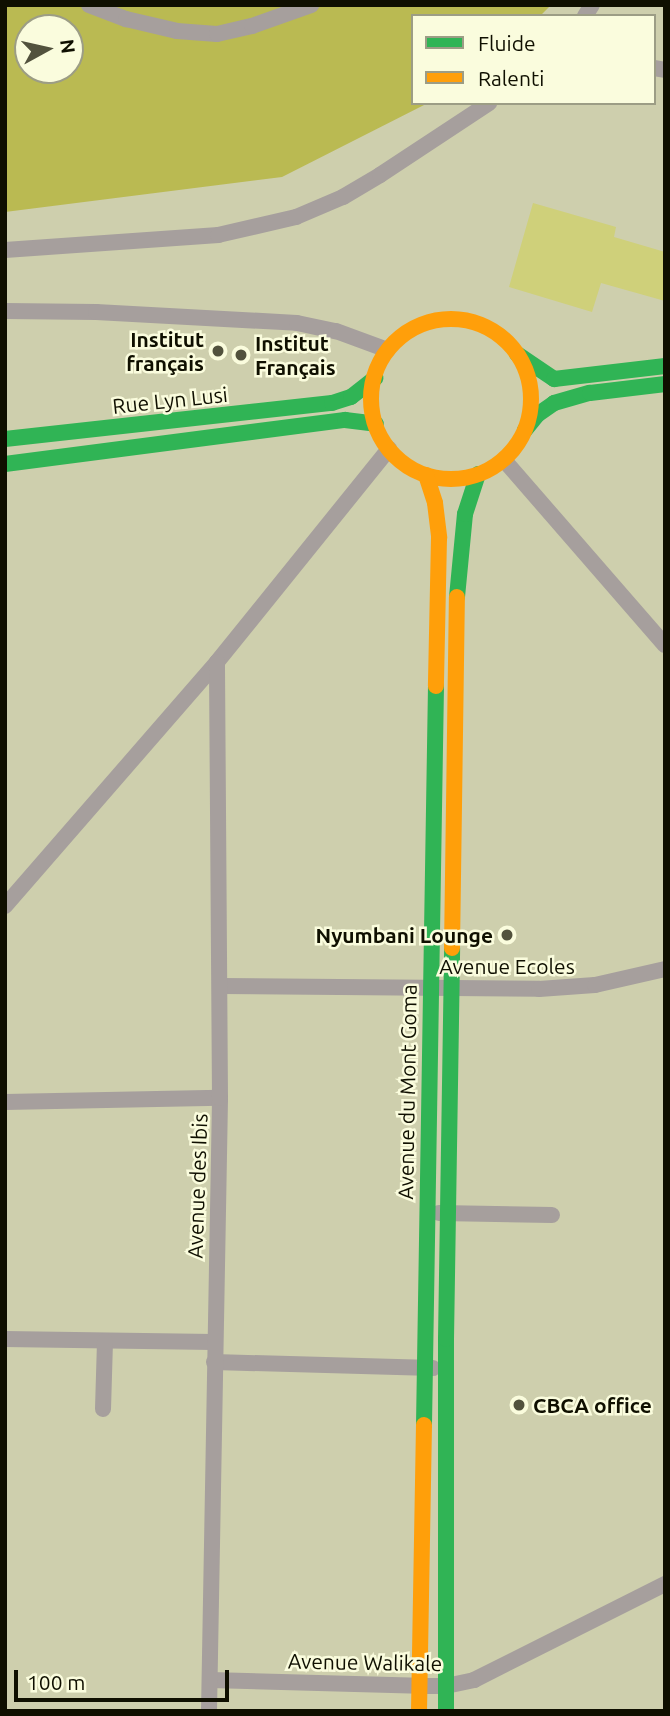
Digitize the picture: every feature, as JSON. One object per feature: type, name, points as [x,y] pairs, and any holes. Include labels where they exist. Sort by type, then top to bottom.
[{"type":"street","points":[[89,5],[126,19],[177,31],[217,34],[252,26],[311,5]]},
{"type":"street","points":[[5,250],[218,235],[296,217],[343,197],[486,105]]},
{"type":"street","points":[[5,311],[96,312],[297,323],[336,331],[388,350]]},
{"type":"street","points":[[665,366],[554,379],[517,354],[489,329],[454,319],[417,327],[388,350],[374,378],[372,401],[376,424],[389,449],[400,460],[426,475],[447,479],[478,474],[504,460],[537,415],[554,403],[590,393],[665,384]]},
{"type":"street","points":[[517,354],[525,369],[531,396],[525,430]]},
{"type":"street","name":"Rue Lyn Lusi","points":[[5,439],[332,404],[351,397],[374,378]]},
{"type":"street","name":"Rue Lyn Lusi","points":[[5,464],[345,420],[376,424]]},
{"type":"street","points":[[5,906],[217,662],[389,449]]},
{"type":"street","points":[[504,460],[665,645]]},
{"type":"street","points":[[446,1711],[446,1369],[457,596],[465,514],[478,474]]},
{"type":"street","name":"Avenue du Mont Goma","points":[[419,1711],[439,538],[435,503],[426,475]]},
{"type":"street","name":"Avenue des Ibis","points":[[209,1711],[221,986],[217,662]]},
{"type":"street","points":[[432,876],[454,877]]},
{"type":"street","name":"Avenue Ecoles","points":[[221,986],[568,988],[665,969]]},
{"type":"street","points":[[5,1102],[220,1098]]},
{"type":"street","points":[[428,1113],[451,1113]]},
{"type":"street","points":[[426,1213],[552,1215]]},
{"type":"street","points":[[5,1339],[214,1342]]},
{"type":"street","points":[[103,1409],[105,1341]]},
{"type":"street","points":[[214,1362],[446,1369]]},
{"type":"street","name":"Avenue Walikale","points":[[210,1681],[419,1686],[446,1686],[474,1681],[665,1584]]},
{"type":"shaded area","points":[[5,5],[551,5],[542,14],[411,14],[411,105],[424,105],[282,177],[5,212]]},
{"type":"shaded area","points":[[533,203],[616,227],[614,237],[665,252],[665,301],[601,283],[592,312],[509,287]]},
{"type":"traffic: fast","points":[[517,354],[554,379],[665,366]]},
{"type":"traffic: fast","points":[[5,439],[332,403],[351,397],[375,378]]},
{"type":"traffic: fast","points":[[525,430],[537,415],[554,403],[590,393],[665,384]]},
{"type":"traffic: fast","points":[[5,464],[345,420],[376,424]]},
{"type":"traffic: fast","points":[[457,597],[465,514],[478,474]]},
{"type":"traffic: fast","points":[[424,1425],[436,686]]},
{"type":"traffic: fast","points":[[446,1711],[446,1339],[452,948]]},
{"type":"traffic: slow","points":[[451,319],[481,326],[507,343],[524,369],[531,399],[524,429],[507,455],[481,472],[451,479],[421,472],[395,455],[378,429],[371,399],[378,369],[395,343],[421,326],[451,319]]},
{"type":"traffic: slow","points":[[426,475],[435,503],[439,538],[436,686]]},
{"type":"traffic: slow","points":[[452,948],[457,597]]},
{"type":"traffic: slow","points":[[419,1711],[424,1425]]},
{"type":"place","name":"Institut français","points":[[218,351]]},
{"type":"place","name":"Institut Français","points":[[241,355]]},
{"type":"place","name":"Nyumbani Lounge","points":[[507,935]]},
{"type":"place","name":"CBCA office","points":[[519,1405]]}]
